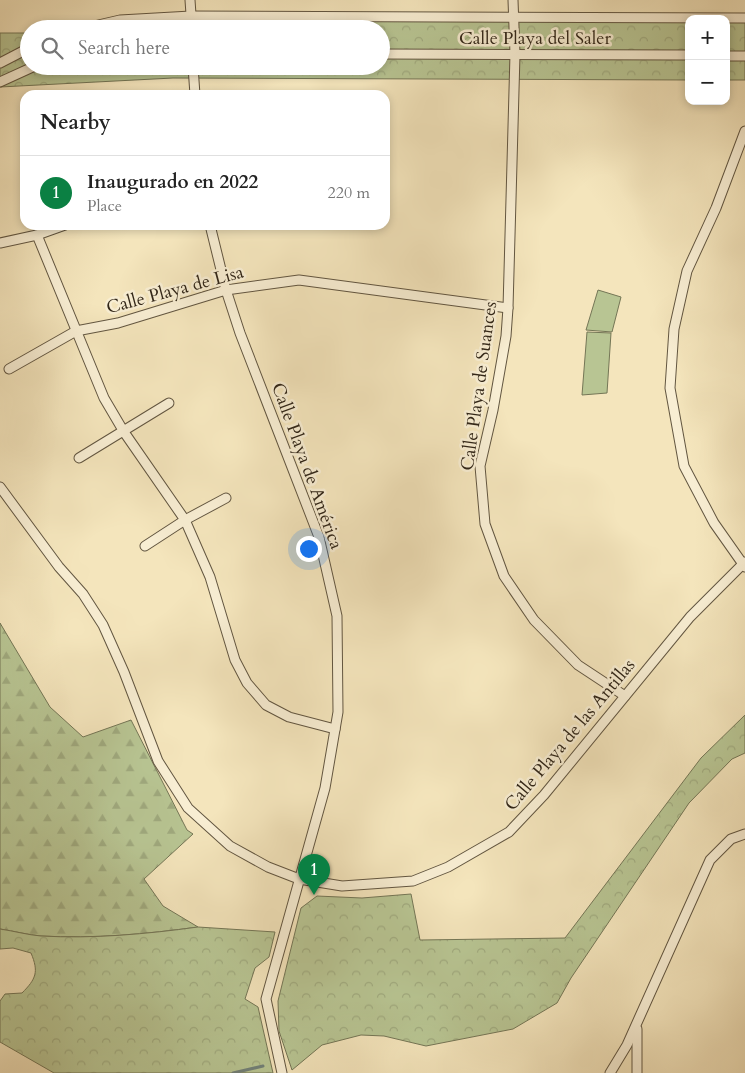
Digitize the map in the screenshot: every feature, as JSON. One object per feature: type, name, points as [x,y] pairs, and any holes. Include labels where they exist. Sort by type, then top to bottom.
[{"type":"street","points":[[190,0],[192,20]]},
{"type":"street","name":"Calle Playa de Suances","points":[[513,0],[515,54],[508,308],[506,336],[493,410],[480,466],[485,524],[504,576],[534,620],[578,664],[625,696]]},
{"type":"street","name":"Calle Playa del Saler","points":[[120,20],[192,16],[745,18]]},
{"type":"street","points":[[0,63],[20,53]]},
{"type":"street","name":"Calle Playa del Saler","points":[[390,54],[685,56]]},
{"type":"street","points":[[730,56],[745,56]]},
{"type":"street","points":[[0,82],[20,73]]},
{"type":"street","points":[[194,75],[195,90]]},
{"type":"street","points":[[744,564],[714,523],[684,466],[670,388],[674,329],[687,271],[716,208],[745,131]]},
{"type":"street","points":[[0,243],[51,230]]},
{"type":"street","name":"Calle Playa de América","points":[[211,230],[226,290],[240,333],[319,537],[337,616],[338,712],[325,788],[266,1000],[282,1073]]},
{"type":"street","points":[[37,235],[104,398],[124,432],[185,520],[210,577],[235,660],[247,683],[266,704],[289,717],[335,729]]},
{"type":"street","name":"Calle Playa de Lisa","points":[[9,369],[76,330],[118,323],[226,290],[299,280],[508,308]]},
{"type":"street","points":[[79,458],[169,403]]},
{"type":"street","name":"Calle Playa de las Antillas","points":[[0,487],[59,567],[83,594],[103,625],[124,672],[158,761],[188,808],[230,846],[268,867],[299,879],[342,886],[413,881],[448,867],[509,832],[544,795],[690,618],[744,564]]},
{"type":"street","points":[[145,546],[185,520],[226,498]]},
{"type":"street","points":[[610,1073],[627,1045],[710,860],[731,839],[745,834]]},
{"type":"street","points":[[636,1073],[638,1061],[635,1049],[638,1021]]},
{"type":"green space","points":[[187,14],[745,15],[745,80],[730,80],[730,15],[685,15],[685,80],[173,78],[0,87],[0,33],[20,33],[20,75],[390,75],[390,20],[143,20]]},
{"type":"green space","points":[[598,290],[621,297],[612,332],[586,330]]},
{"type":"green space","points":[[587,332],[611,333],[607,393],[582,395]]},
{"type":"green space","points":[[0,623],[50,707],[83,737],[131,720],[187,830],[193,834],[144,879],[163,906],[198,927],[140,934],[80,937],[31,935],[0,929]]},
{"type":"green space","points":[[745,715],[745,753],[732,759],[689,803],[571,978],[557,1003],[513,1029],[426,1046],[384,1036],[361,1035],[322,1045],[292,1070],[279,1031],[278,1001],[301,908],[317,896],[362,898],[411,894],[420,940],[565,938],[701,758]]},
{"type":"green space","points":[[198,927],[275,932],[269,957],[255,968],[245,999],[258,1007],[273,1073],[54,1073],[0,1042],[0,1001],[5,994],[22,993],[35,975],[35,965],[31,953],[13,948],[0,949],[0,929],[41,936],[80,937],[140,934]]},
{"type":"waterway","points":[[233,1073],[263,1066]]},
{"type":"place","name":"Inaugurado en 2022","points":[[314,895]]}]
